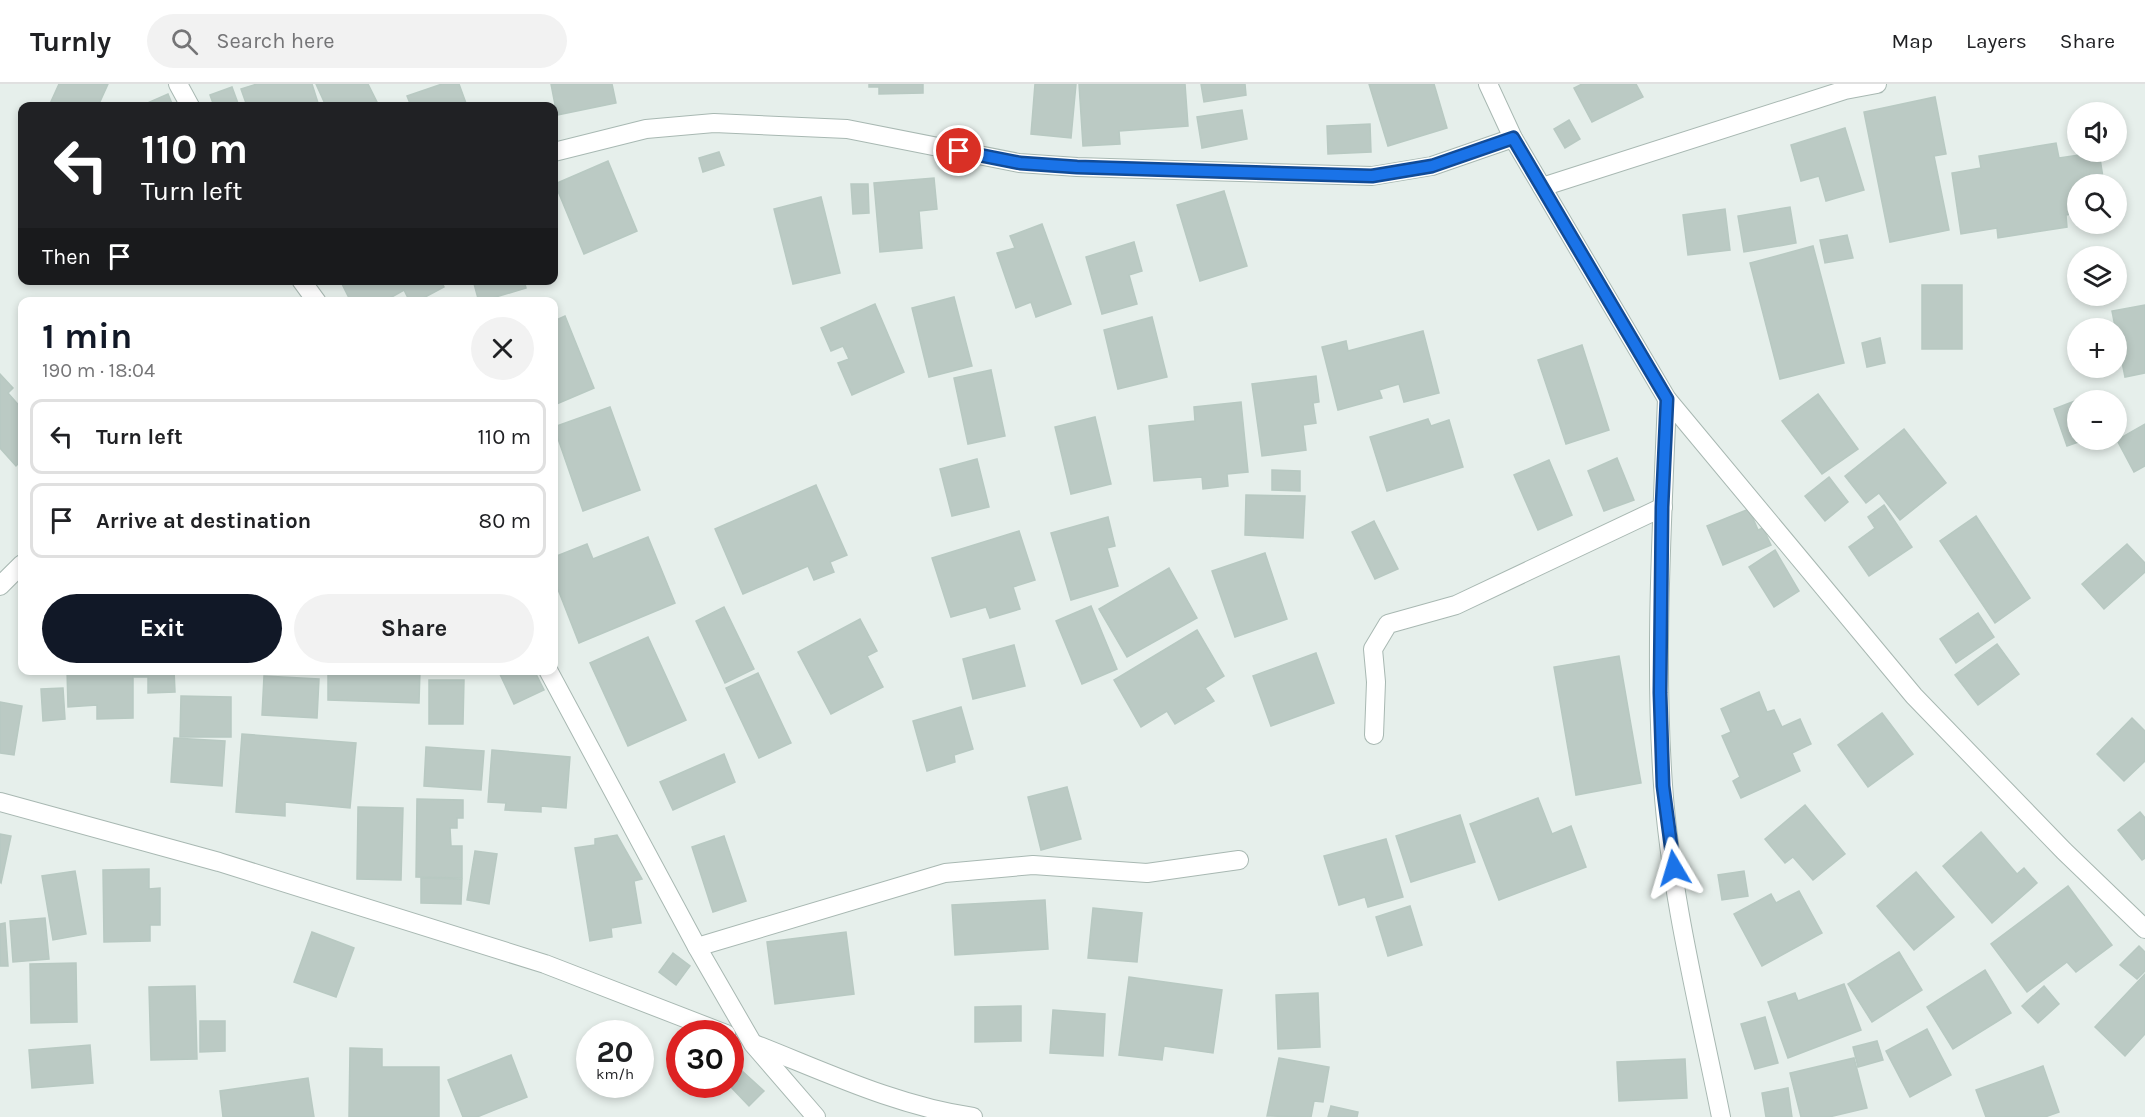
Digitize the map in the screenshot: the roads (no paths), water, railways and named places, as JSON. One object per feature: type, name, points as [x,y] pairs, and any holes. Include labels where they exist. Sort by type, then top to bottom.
[{"type":"street","points":[[178,84],[188,102]]},
{"type":"street","points":[[1488,84],[1513,138],[1667,399],[1914,696],[2064,850],[2145,929]]},
{"type":"street","points":[[1542,188],[1845,90],[1877,84]]},
{"type":"street","points":[[558,152],[646,129],[714,123],[847,129],[1020,163],[1077,167],[1372,176],[1432,166],[1513,138]]},
{"type":"street","points":[[1667,399],[1662,507],[1660,693],[1663,786],[1679,909],[1721,1117]]},
{"type":"street","points":[[1374,735],[1376,682],[1373,649],[1388,624],[1456,605],[1662,507]]},
{"type":"street","points":[[0,586],[18,568]]},
{"type":"street","points":[[551,675],[697,947],[753,1044],[816,1117]]},
{"type":"street","points":[[0,802],[219,862],[534,961],[691,1020]]},
{"type":"street","points":[[697,947],[945,873],[1033,865],[1147,873],[1239,860]]},
{"type":"street","points":[[744,1040],[887,1097],[938,1112],[973,1117]]}]
